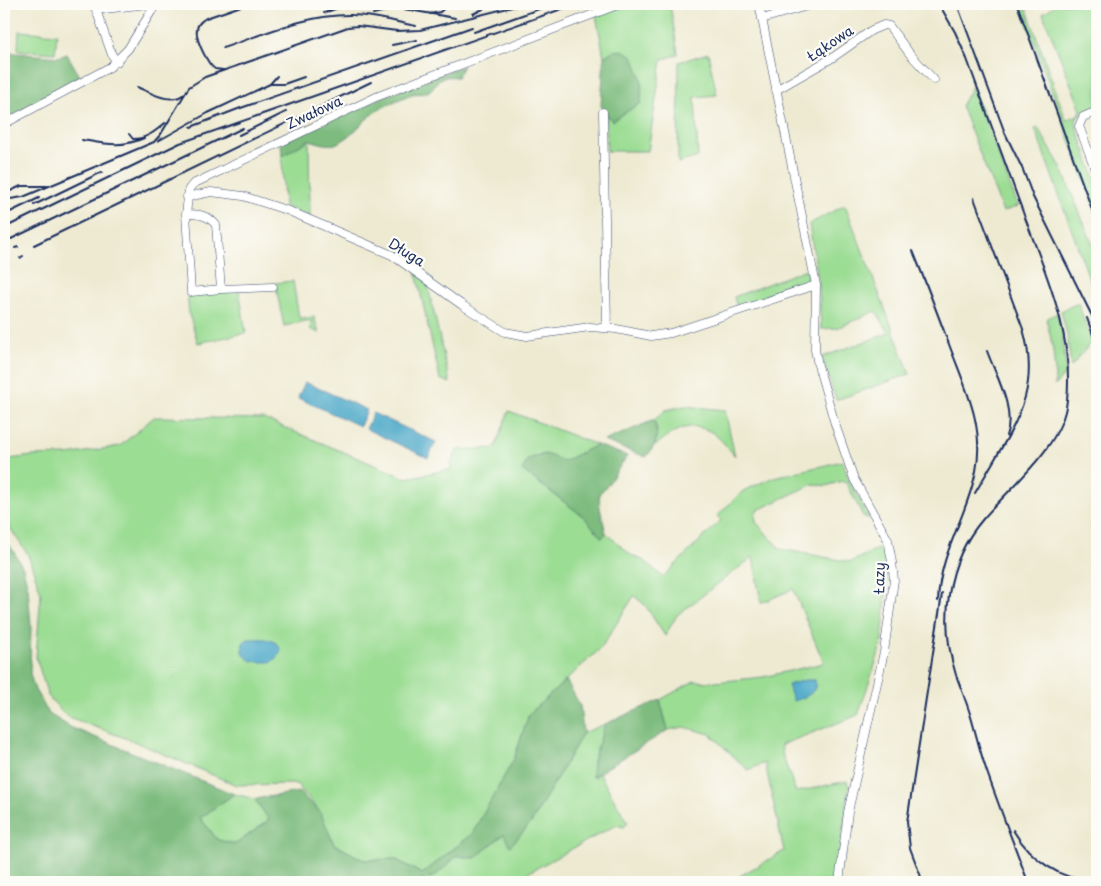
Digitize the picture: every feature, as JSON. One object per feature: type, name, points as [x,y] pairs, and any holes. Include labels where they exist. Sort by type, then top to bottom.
[{"type":"street","name":"Zwałowa","points":[[187,197],[189,189],[198,181],[376,97],[620,4]]},
{"type":"street","points":[[759,4],[816,285]]},
{"type":"street","points":[[762,19],[814,4]]},
{"type":"street","points":[[117,62],[112,55],[95,7],[152,5]]},
{"type":"street","points":[[4,124],[117,62],[128,49],[152,5]]},
{"type":"street","name":"Łąkowa","points":[[776,90],[832,58],[872,30],[884,24],[889,26],[910,54],[934,80]]},
{"type":"street","points":[[1097,110],[1083,117],[1079,126],[1097,174]]},
{"type":"street","points":[[603,112],[607,328]]},
{"type":"street","name":"Długa","points":[[187,197],[210,192],[243,196],[289,211],[392,255],[462,306],[505,332],[527,336],[590,327],[651,336],[671,333],[816,285]]},
{"type":"street","points":[[187,197],[186,214],[191,292],[274,287]]},
{"type":"street","points":[[186,214],[210,218],[216,225],[221,289]]},
{"type":"street","name":"Łazy","points":[[816,285],[815,350],[818,365],[835,424],[854,479],[888,540],[894,580],[884,652],[848,812],[839,882]]},
{"type":"green space","points":[[628,4],[670,4],[678,54],[662,60],[648,151],[607,151],[606,114],[613,51],[604,57],[596,15]]},
{"type":"green space","points":[[1020,4],[1025,4],[1066,120],[1078,115],[1077,128],[1097,184],[1097,214]]},
{"type":"green space","points":[[1056,4],[1097,4],[1097,106],[1078,115],[1081,110],[1043,14]]},
{"type":"green space","points":[[19,31],[57,34],[55,53],[18,50]]},
{"type":"green space","points":[[622,50],[633,56],[642,80],[641,103],[612,121],[601,106],[604,57],[613,51]]},
{"type":"green space","points":[[4,52],[59,57],[67,54],[81,78],[4,120]]},
{"type":"green space","points":[[708,53],[717,95],[695,97],[698,157],[678,163],[679,62]]},
{"type":"green space","points":[[463,66],[457,77],[440,79],[425,93],[414,94],[378,110],[341,142],[329,144],[309,140],[282,156],[281,143],[378,99]]},
{"type":"green space","points":[[972,86],[1018,206],[1003,212],[961,106]]},
{"type":"green space","points":[[1038,128],[1061,167],[1097,255],[1097,300],[1035,129]]},
{"type":"green space","points":[[309,140],[310,217],[284,206],[282,156]]},
{"type":"green space","points":[[845,205],[910,374],[836,400],[822,357],[889,333],[876,311],[837,328],[821,329],[819,284],[809,224]]},
{"type":"green space","points":[[806,269],[808,283],[737,308],[734,297]]},
{"type":"green space","points":[[416,273],[427,282],[450,383],[440,379]]},
{"type":"green space","points":[[293,281],[299,318],[314,317],[319,333],[310,329],[311,320],[284,326],[275,283]]},
{"type":"green space","points":[[239,290],[246,333],[198,343],[189,314],[187,293]]},
{"type":"green space","points":[[1078,303],[1092,341],[1071,367],[1067,334],[1061,311]]},
{"type":"green space","points":[[1057,313],[1062,332],[1066,372],[1055,386],[1053,352],[1046,319]]},
{"type":"green space","points":[[685,406],[725,410],[735,456],[713,433],[697,427],[689,427],[675,432],[655,446],[657,430],[654,420],[666,410]]},
{"type":"green space","points":[[509,411],[597,445],[564,461],[545,454],[528,459],[522,470],[584,517],[602,537],[606,533],[631,555],[645,561],[663,577],[721,520],[717,516],[743,491],[774,477],[843,461],[848,478],[870,519],[863,516],[847,484],[842,481],[826,486],[813,484],[758,510],[755,514],[756,522],[780,549],[851,562],[877,549],[889,557],[882,644],[858,715],[781,745],[783,757],[796,792],[847,781],[849,787],[836,882],[729,882],[784,851],[765,763],[748,770],[710,734],[684,727],[668,730],[660,700],[694,681],[715,682],[763,677],[824,663],[793,589],[761,603],[753,557],[677,615],[665,636],[645,605],[634,596],[601,648],[529,714],[514,759],[472,834],[422,874],[395,859],[364,860],[334,844],[320,812],[297,784],[236,785],[133,741],[66,716],[48,696],[36,657],[41,593],[28,555],[4,519],[4,470],[10,459],[68,455],[120,446],[154,417],[264,419],[406,478],[452,469],[450,465],[457,450],[495,448]]},
{"type":"green space","points":[[654,420],[656,440],[646,457],[604,441]]},
{"type":"green space","points":[[597,445],[627,456],[599,494],[606,533],[602,538],[584,517],[522,470],[528,459],[545,454],[564,461]]},
{"type":"green space","points":[[4,539],[23,568],[28,588],[31,626],[30,674],[35,690],[49,714],[70,727],[234,794],[200,818],[218,840],[236,844],[269,820],[255,799],[299,792],[320,812],[334,844],[364,860],[395,859],[422,874],[472,834],[514,759],[529,714],[566,680],[580,705],[583,733],[531,823],[510,846],[504,834],[475,858],[457,856],[435,876],[424,879],[422,882],[399,882],[396,880],[391,882],[4,882]]},
{"type":"green space","points":[[660,700],[668,730],[592,777],[593,761],[605,724]]},
{"type":"green space","points":[[605,724],[593,761],[593,777],[599,773],[628,823],[624,827],[616,825],[511,882],[422,882],[424,879],[435,876],[457,856],[475,858],[504,834],[510,846],[531,823],[583,733]]},
{"type":"green space","points":[[234,794],[255,799],[269,820],[236,844],[218,840],[200,818]]},
{"type":"water","points":[[305,382],[367,410],[360,426],[298,398]]},
{"type":"water","points":[[373,413],[436,442],[428,458],[366,429]]},
{"type":"water","points":[[248,639],[267,639],[276,643],[281,651],[270,662],[253,661],[244,655],[242,648],[243,643]]},
{"type":"water","points":[[805,680],[815,680],[816,685],[813,692],[793,701],[788,685]]},
{"type":"railway","points":[[223,70],[212,67],[206,57],[198,39],[198,26],[206,18],[247,4]]},
{"type":"railway","points":[[324,13],[349,4]]},
{"type":"railway","points":[[361,7],[371,4]]},
{"type":"railway","points":[[430,14],[440,12],[449,4]]},
{"type":"railway","points":[[473,14],[483,9],[487,4]]},
{"type":"railway","points":[[4,200],[23,197],[154,142],[161,134],[189,87],[205,77],[348,27],[358,26],[397,31],[420,30],[524,4]]},
{"type":"railway","points":[[474,32],[553,4]]},
{"type":"railway","points":[[4,228],[180,143],[576,4]]},
{"type":"railway","points":[[939,4],[955,32],[967,59],[1041,260],[1056,305],[1066,352],[1067,400],[1063,417],[1056,433],[1034,464],[983,519],[971,536],[961,554],[954,573],[947,613],[951,655],[956,675],[986,769],[1028,882]]},
{"type":"railway","points":[[957,4],[1005,133],[1023,170],[1033,197],[1097,326]]},
{"type":"railway","points":[[1017,4],[1097,223]]},
{"type":"railway","points":[[373,14],[398,8],[455,18]]},
{"type":"railway","points":[[223,48],[302,21],[335,16],[368,16],[416,26]]},
{"type":"railway","points":[[191,127],[472,27]]},
{"type":"railway","points":[[392,45],[417,40]]},
{"type":"railway","points":[[158,141],[208,113],[270,84],[277,76]]},
{"type":"railway","points":[[270,84],[284,84],[304,77]]},
{"type":"railway","points":[[34,245],[371,82]]},
{"type":"railway","points":[[137,87],[155,95],[168,98],[180,97],[185,93]]},
{"type":"railway","points":[[239,135],[286,112]]},
{"type":"railway","points":[[129,134],[133,139],[142,138],[154,132],[165,123]]},
{"type":"railway","points":[[11,239],[243,128]]},
{"type":"railway","points":[[82,140],[106,144],[121,144],[144,138]]},
{"type":"railway","points":[[34,205],[102,172]]},
{"type":"railway","points":[[4,194],[21,186],[47,186]]},
{"type":"railway","points":[[4,215],[39,198]]},
{"type":"railway","points":[[974,198],[1023,329],[1029,364],[1028,381],[1020,411],[1014,426],[996,457]]},
{"type":"railway","points":[[913,251],[967,392],[976,423],[978,438],[976,471],[972,488],[944,566],[938,601]]},
{"type":"railway","points":[[1087,318],[1097,346]]},
{"type":"railway","points":[[987,351],[1007,404],[1009,415],[1006,436]]},
{"type":"railway","points":[[975,493],[999,452]]},
{"type":"railway","points":[[923,882],[910,848],[907,822],[942,594]]},
{"type":"railway","points":[[1013,830],[1028,850],[1047,866],[1070,877],[1095,882]]}]
